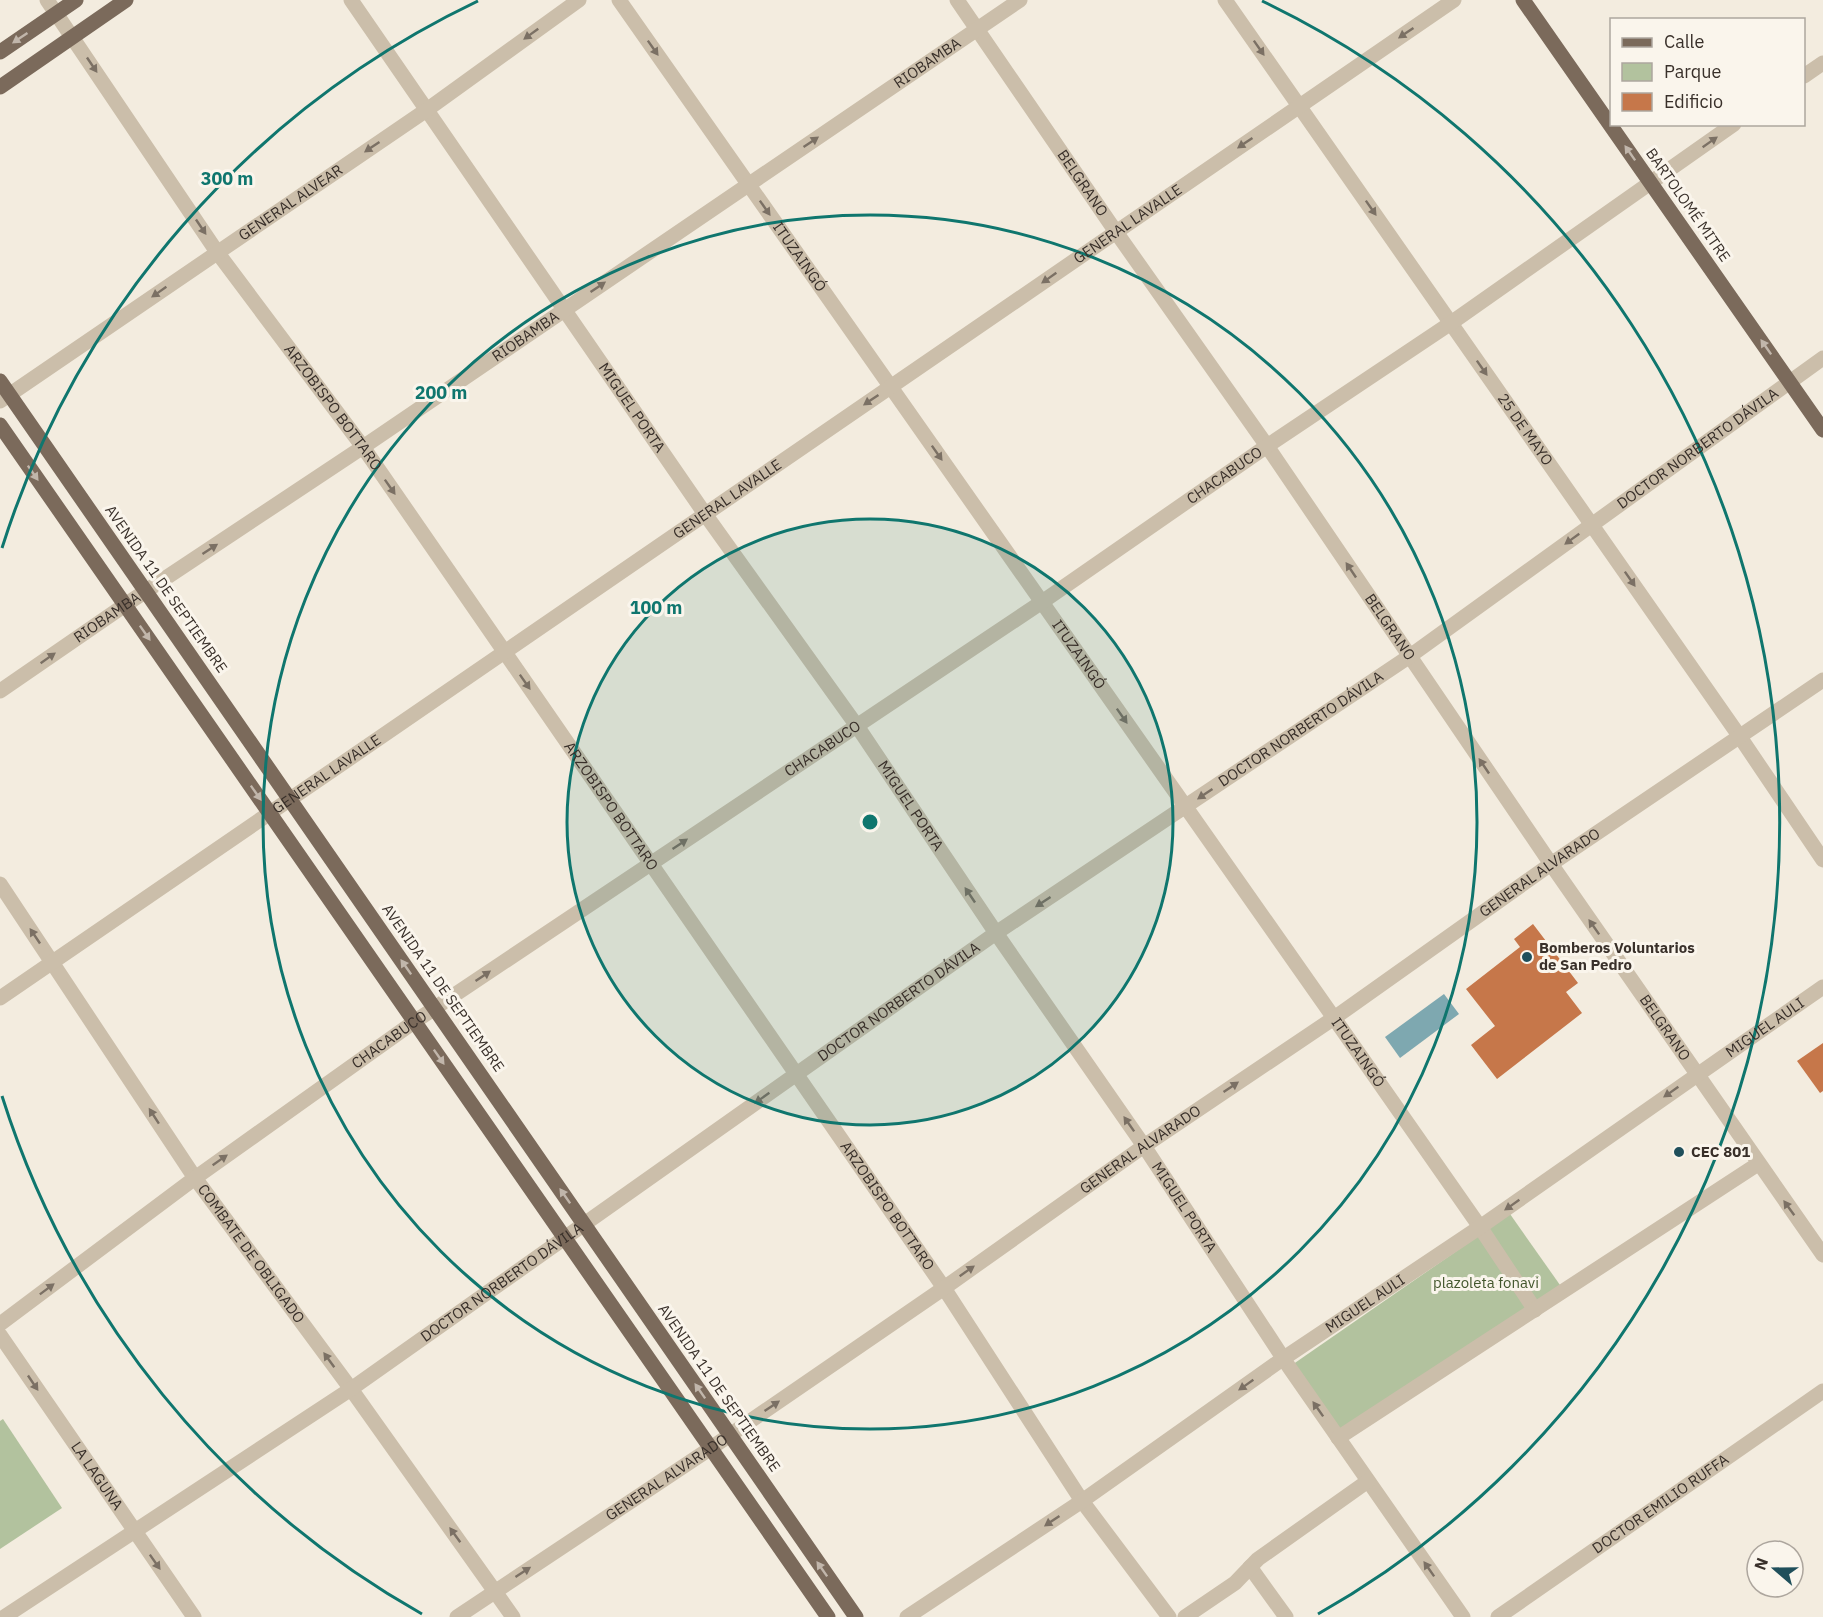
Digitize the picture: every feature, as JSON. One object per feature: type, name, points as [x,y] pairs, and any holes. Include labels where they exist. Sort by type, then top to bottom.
[{"type":"main road","points":[[0,52],[76,0]]},
{"type":"main road","points":[[0,87],[126,0]]},
{"type":"main road","name":"BARTOLOMÉ MITRE","points":[[1523,0],[1610,124]]},
{"type":"main road","name":"BARTOLOMÉ MITRE","points":[[1611,126],[1823,430]]},
{"type":"main road","name":"AVENIDA 11 DE SEPTIEMBRE","points":[[0,381],[5,398],[146,591],[856,1617]]},
{"type":"main road","points":[[0,425],[828,1617]]},
{"type":"street","name":"ARZOBISPO BOTTARO","points":[[47,0],[217,252],[363,447],[651,863],[944,1288],[1082,1501],[1169,1617]]},
{"type":"street","name":"MIGUEL PORTA","points":[[351,0],[705,514],[856,726],[1144,1146],[1338,1438],[1463,1617]]},
{"type":"street","name":"GENERAL ALVEAR","points":[[5,398],[428,109],[579,0]]},
{"type":"street","name":"ITUZAINGÓ","points":[[619,0],[1334,1018],[1535,1310]]},
{"type":"street","name":"BELGRANO","points":[[957,0],[1116,232],[1267,446],[1696,1075],[1823,1255]]},
{"type":"street","name":"RIOBAMBA","points":[[0,691],[1020,0]]},
{"type":"street","name":"25 DE MAYO","points":[[1226,0],[1740,737],[1823,860]]},
{"type":"street","name":"GENERAL LAVALLE","points":[[0,998],[1454,0]]},
{"type":"street","points":[[1805,75],[1823,63]]},
{"type":"street","name":"CHACABUCO","points":[[0,1324],[195,1178],[414,1022],[1042,602],[1267,446],[1451,323],[1731,126]]},
{"type":"street","name":"DOCTOR NORBERTO DÁVILA","points":[[4,1617],[351,1389],[996,933],[1410,656],[1823,358]]},
{"type":"street","name":"GENERAL ALVARADO","points":[[457,1617],[730,1435],[944,1288],[1144,1146],[1334,1018],[1551,864],[1823,680]]},
{"type":"street","name":"COMBATE DE OBLIGADO","points":[[0,885],[195,1178],[351,1389],[513,1617]]},
{"type":"street","name":"MIGUEL AULI","points":[[907,1617],[1082,1501],[1284,1358],[1480,1227],[1823,987]]},
{"type":"street","points":[[1338,1438],[1758,1164]]},
{"type":"street","name":"LA LAGUNA","points":[[0,1335],[134,1533],[194,1617]]},
{"type":"street","name":"DOCTOR EMILIO RUFFA","points":[[1498,1617],[1823,1391]]},
{"type":"street","points":[[1185,1617],[1235,1583],[1258,1559],[1368,1481]]},
{"type":"street","points":[[1250,1567],[1286,1617]]},
{"type":"green space","name":"plazoleta fonavi","points":[[1510,1214],[1560,1285],[1342,1432],[1289,1367]]},
{"type":"green space","points":[[3,1419],[62,1508],[0,1549],[0,1421]]},
{"type":"water","points":[[1444,994],[1459,1014],[1400,1058],[1385,1037]]},
{"type":"building","points":[[1533,924],[1578,983],[1566,992],[1582,1013],[1497,1079],[1471,1045],[1495,1026],[1466,989],[1520,947],[1514,939]]},
{"type":"building","points":[[1823,1043],[1823,1091],[1820,1093],[1797,1061]]},
{"type":"place","name":"Bomberos Voluntarios de San Pedro","points":[[1527,957]]},
{"type":"place","name":"CEC 801","points":[[1679,1152]]}]
